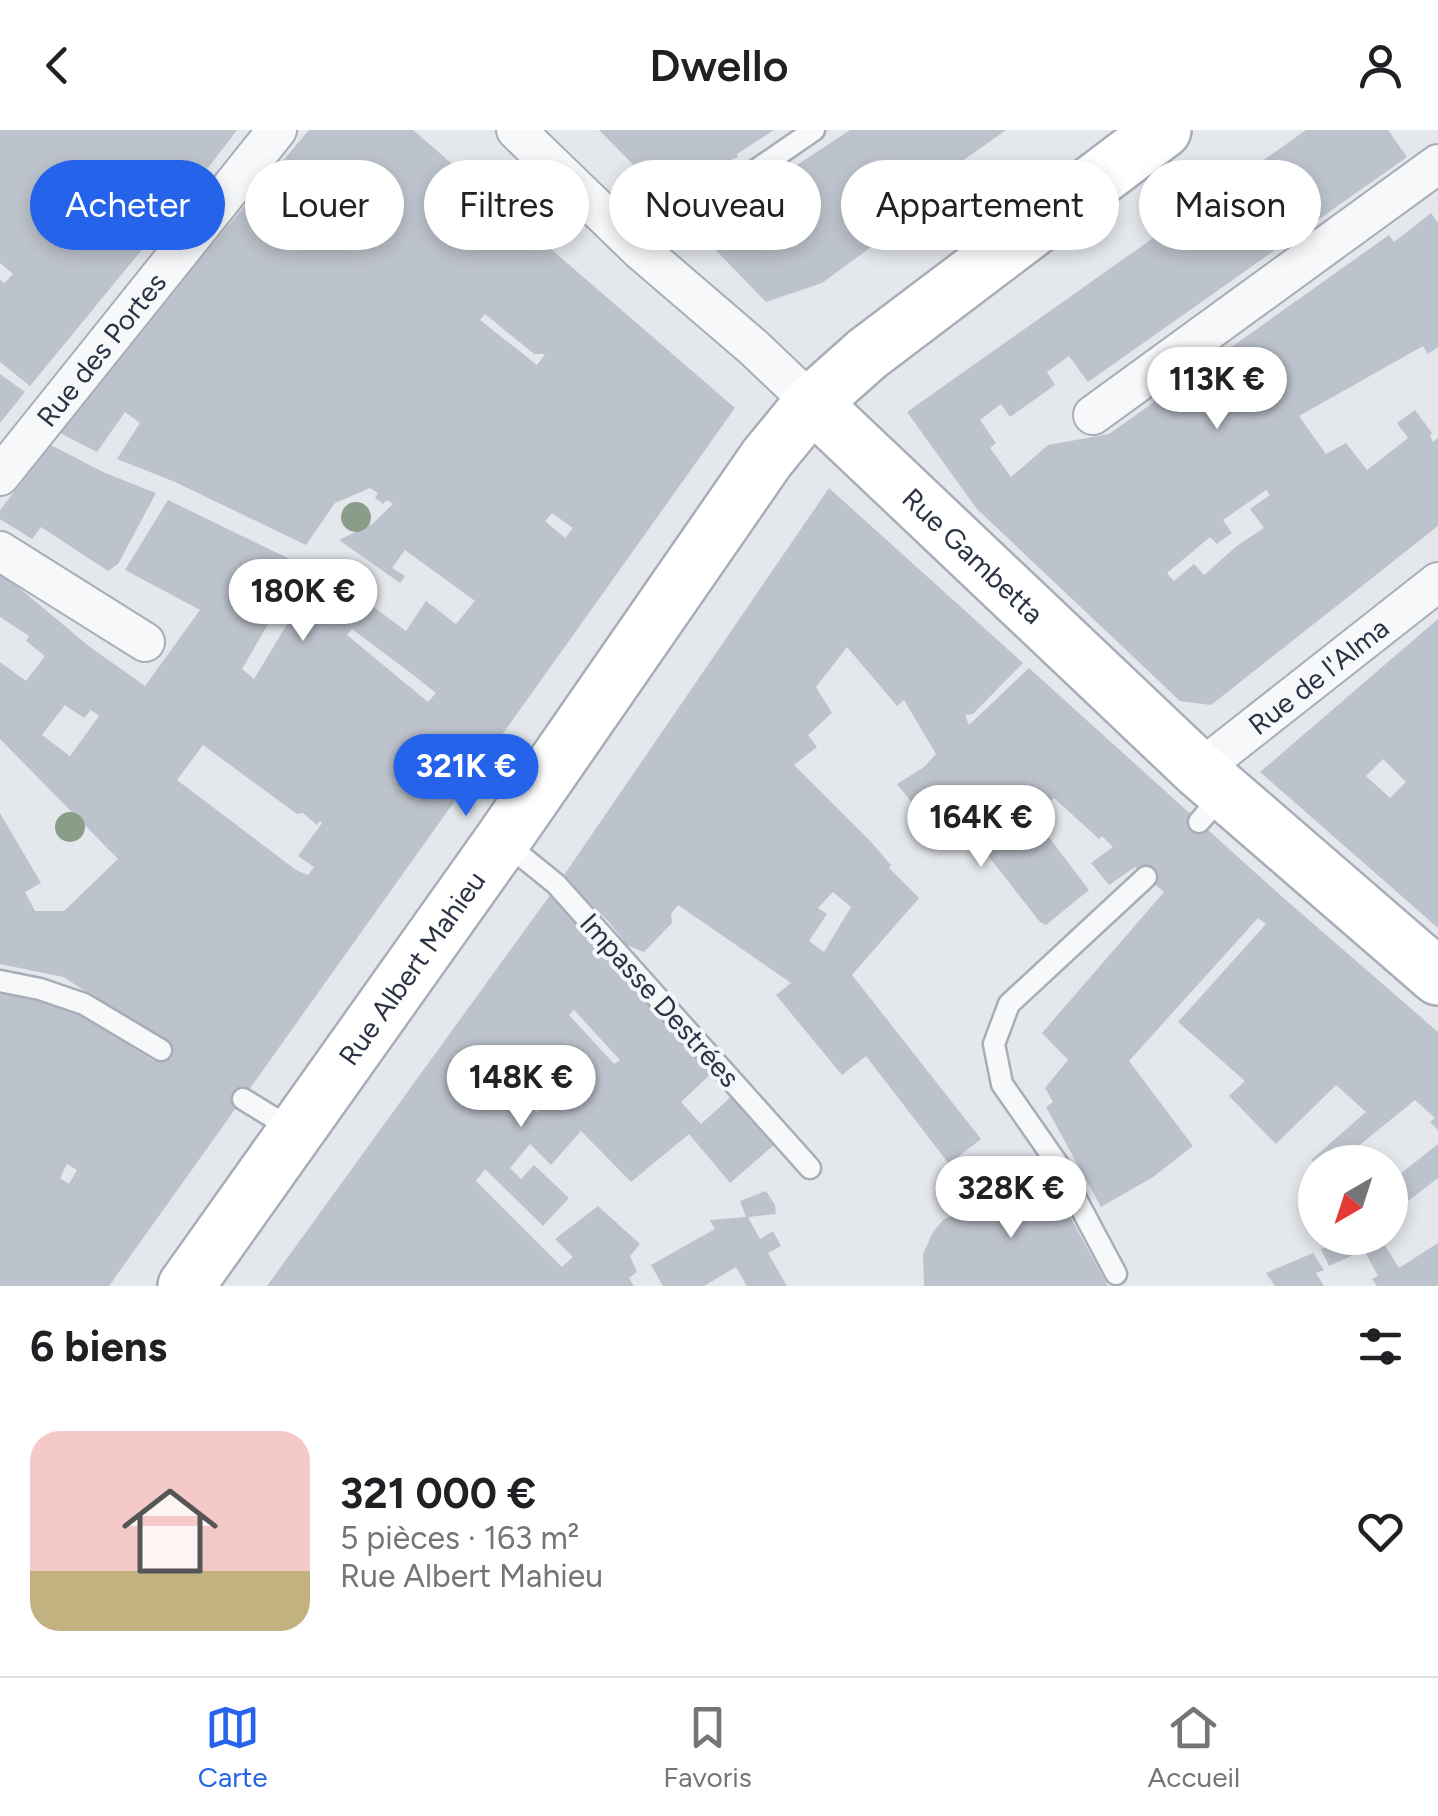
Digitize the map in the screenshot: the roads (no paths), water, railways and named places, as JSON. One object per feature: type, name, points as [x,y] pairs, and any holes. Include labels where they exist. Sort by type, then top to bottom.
[{"type":"street","name":"Rue des Portes","points":[[0,476],[277,130]]},
{"type":"street","name":"Rue Gambetta","points":[[516,130],[609,220]]},
{"type":"street","name":"Rue Albert Mahieu","points":[[186,1286],[767,458],[812,404],[884,341],[1163,130]]},
{"type":"street","points":[[1093,415],[1438,164]]},
{"type":"street","name":"Rue Gambetta","points":[[640,250],[753,347],[1208,795],[1438,978]]},
{"type":"street","points":[[0,550],[145,642]]},
{"type":"street","name":"Rue de l'Alma","points":[[1208,795],[1438,582]]},
{"type":"lane","points":[[770,160],[814,130]]},
{"type":"lane","name":"Impasse Destrées","points":[[502,840],[556,884],[810,1168]]},
{"type":"lane","points":[[1116,1274],[1057,1163],[1002,1084],[994,1044],[1009,1004],[1146,877]]},
{"type":"lane","points":[[0,982],[40,989],[84,1004],[161,1050]]},
{"type":"lane","points":[[242,1099],[297,1132]]}]
